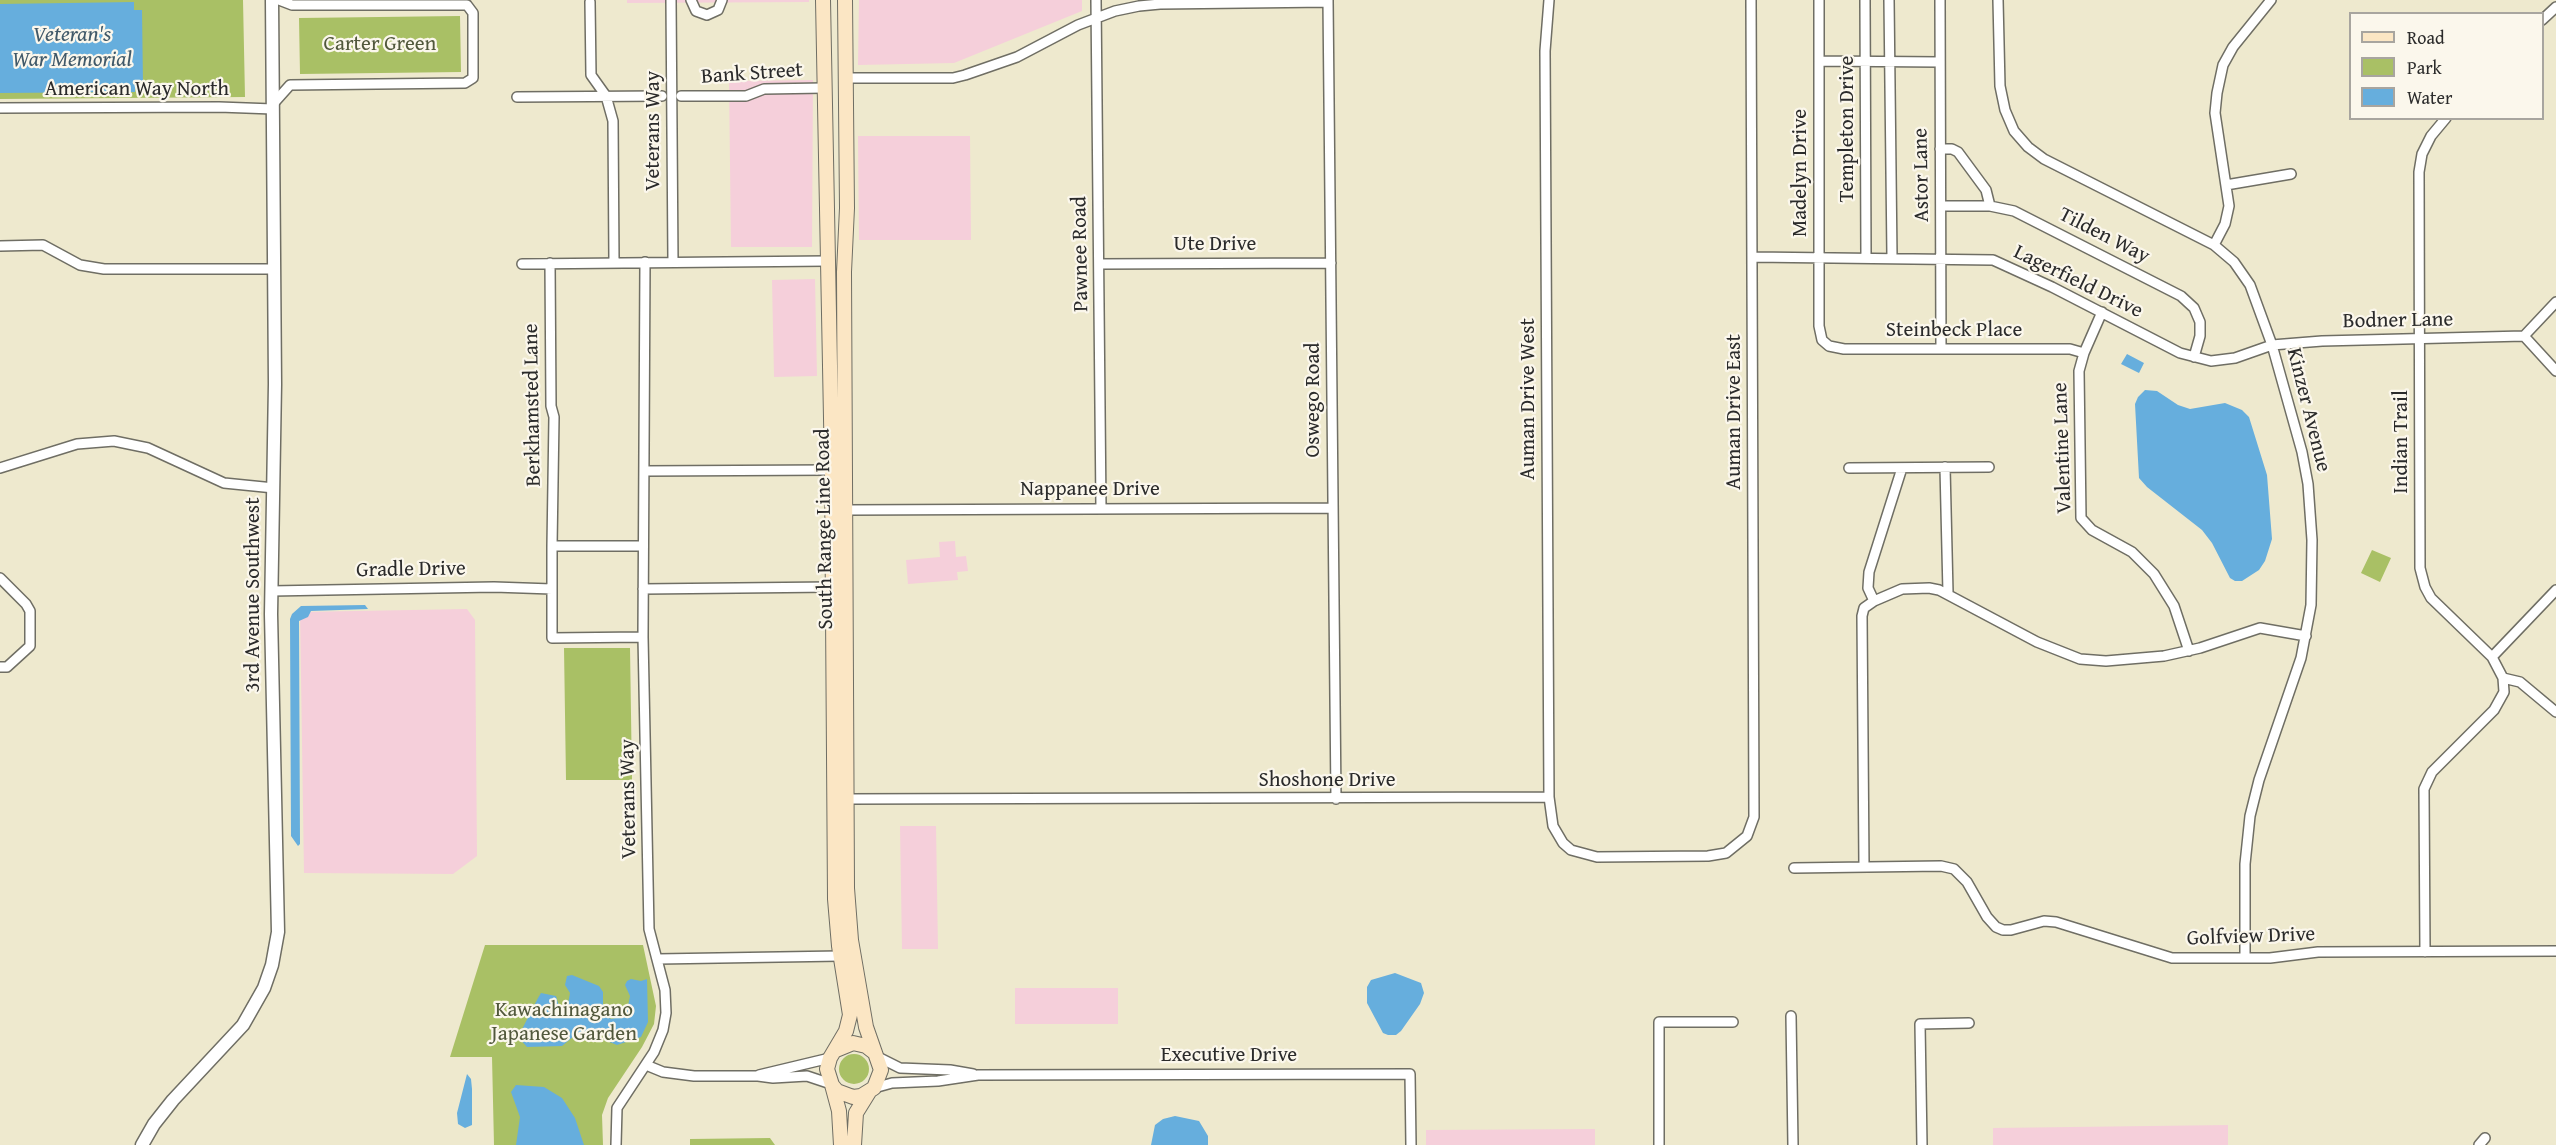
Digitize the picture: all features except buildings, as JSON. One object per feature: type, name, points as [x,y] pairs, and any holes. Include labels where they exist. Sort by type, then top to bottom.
[{"type":"main road","name":"South Range Line Road","points":[[823,0],[832,470],[835,899],[840,956],[850,1021],[832,1054]]},
{"type":"main road","name":"South Range Line Road","points":[[845,0],[847,208],[844,282],[849,799],[847,861],[850,929],[866,1027],[877,1056]]},
{"type":"main road","points":[[841,1145],[840,1119],[827,1069],[832,1054],[846,1044],[860,1043],[877,1056],[881,1070],[872,1090],[856,1113],[854,1145]]},
{"type":"main road","points":[[831,1085],[837,1091],[853,1097],[872,1090]]},
{"type":"street","name":"3rd Avenue Southwest","points":[[142,1145],[154,1124],[173,1100],[243,1025],[264,988],[272,965],[279,915],[271,591],[274,488],[272,0]]},
{"type":"street","points":[[273,106],[290,85],[465,84],[473,78],[473,13],[467,5],[292,5],[279,0]]},
{"type":"street","points":[[671,0],[691,0],[696,11],[707,15],[718,10],[722,0]]},
{"type":"street","name":"Veterans Way","points":[[671,0],[673,262]]},
{"type":"street","name":"Pawnee Road","points":[[1096,0],[1101,508]]},
{"type":"street","name":"Auman Drive West","points":[[1549,797],[1545,51],[1550,0]]},
{"type":"street","name":"Auman Drive East","points":[[1549,797],[1553,826],[1563,843],[1571,850],[1597,857],[1708,856],[1726,853],[1747,836],[1753,824],[1755,794],[1751,0]]},
{"type":"street","name":"Madelyn Drive","points":[[1819,0],[1819,331],[1825,344]]},
{"type":"street","name":"Templeton Drive","points":[[1865,0],[1866,258]]},
{"type":"street","name":"Templeton Drive","points":[[1890,0],[1892,257]]},
{"type":"street","name":"Astor Lane","points":[[1940,0],[1941,349]]},
{"type":"street","name":"Kinzer Avenue","points":[[1998,0],[2001,93],[2008,120],[2020,138],[2044,159],[2214,245],[2244,275],[2272,345],[2302,452],[2308,484],[2313,582],[2307,636],[2259,780],[2250,816],[2245,864],[2245,958]]},
{"type":"street","points":[[2214,245],[2229,211],[2216,113],[2221,74],[2233,47],[2271,0]]},
{"type":"street","points":[[846,78],[953,78],[1017,57],[1078,25],[1115,11],[1160,4],[1328,1]]},
{"type":"street","name":"Oswego Road","points":[[1328,1],[1336,799]]},
{"type":"street","points":[[590,2],[591,75],[606,96],[614,121],[614,262]]},
{"type":"street","points":[[2544,18],[2556,7]]},
{"type":"street","points":[[1819,61],[1940,62]]},
{"type":"street","name":"Bank Street","points":[[681,96],[746,96],[764,89],[824,88]]},
{"type":"street","points":[[517,97],[662,96]]},
{"type":"street","name":"American Way North","points":[[0,108],[273,106]]},
{"type":"street","name":"Indian Trail","points":[[2444,120],[2431,136],[2422,154],[2419,172],[2420,568],[2431,598],[2492,657],[2503,678]]},
{"type":"street","points":[[1940,149],[1952,149],[1958,152],[1986,190],[1990,206]]},
{"type":"street","points":[[2226,185],[2291,174]]},
{"type":"street","name":"Tilden Way","points":[[1941,206],[1990,206],[2031,219],[2186,299],[2194,308],[2200,322],[2200,336],[2194,357]]},
{"type":"street","points":[[0,246],[42,245],[80,265],[104,269],[274,269]]},
{"type":"street","name":"Lagerfield Drive","points":[[1753,257],[1993,260],[2102,312],[2180,353],[2220,361],[2272,345]]},
{"type":"street","points":[[522,264],[828,261]]},
{"type":"street","points":[[552,546],[643,546],[645,262]]},
{"type":"street","name":"Berkhamsted Lane","points":[[550,263],[551,406],[554,417],[552,638],[644,637]]},
{"type":"street","name":"Ute Drive","points":[[1099,264],[1331,263]]},
{"type":"street","points":[[2556,302],[2524,336],[2556,371]]},
{"type":"street","name":"Valentine Lane","points":[[2102,312],[2084,353],[2079,372],[2080,518],[2083,524],[2092,530],[2132,552],[2154,574],[2174,606],[2188,651]]},
{"type":"street","name":"Bodner Lane","points":[[2272,345],[2524,336]]},
{"type":"street","name":"Steinbeck Place","points":[[1825,344],[1844,349],[2070,349],[2084,353]]},
{"type":"street","points":[[0,468],[77,444],[114,441],[148,448],[224,483],[274,488]]},
{"type":"street","points":[[1849,468],[1989,467]]},
{"type":"street","points":[[1874,601],[1868,588],[1869,572],[1902,468]]},
{"type":"street","points":[[1945,468],[1948,593]]},
{"type":"street","points":[[644,471],[832,470]]},
{"type":"street","name":"Nappanee Drive","points":[[847,510],[1332,508]]},
{"type":"street","name":"Veterans Way","points":[[616,1145],[617,1107],[657,1046],[666,1013],[665,990],[649,928],[643,546]]},
{"type":"street","points":[[0,578],[30,611],[30,646],[8,667],[0,668]]},
{"type":"street","name":"Gradle Drive","points":[[271,591],[494,587],[552,589]]},
{"type":"street","points":[[643,589],[832,587]]},
{"type":"street","points":[[1864,867],[1861,730],[1862,616],[1864,608],[1874,601],[1902,589],[1929,588],[1948,593],[2037,642],[2064,655],[2080,659],[2106,661],[2164,656],[2188,651],[2260,628],[2307,636]]},
{"type":"street","points":[[2492,657],[2556,590]]},
{"type":"street","points":[[2556,712],[2520,682],[2503,678],[2504,692],[2494,710],[2432,772],[2424,789],[2425,952],[2556,951]]},
{"type":"street","name":"Shoshone Drive","points":[[849,799],[1549,797]]},
{"type":"street","name":"Golfview Drive","points":[[1794,868],[1941,866],[1954,869],[1967,882],[1996,927],[2003,930],[2044,921],[2056,922],[2172,957],[2270,958],[2318,952],[2425,952]]},
{"type":"street","points":[[658,959],[840,956]]},
{"type":"street","points":[[1791,1016],[1792,1145]]},
{"type":"street","points":[[1659,1145],[1659,1022],[1733,1022]]},
{"type":"street","points":[[1922,1145],[1920,1024],[1970,1023]]},
{"type":"street","points":[[758,1076],[832,1054]]},
{"type":"street","name":"Executive Drive","points":[[877,1056],[900,1068],[950,1070],[978,1075]]},
{"type":"street","points":[[646,1065],[669,1073],[772,1078],[807,1076],[831,1085]]},
{"type":"street","name":"Executive Drive","points":[[872,1090],[892,1083],[938,1081],[978,1075],[1410,1074],[1411,1145]]},
{"type":"shaded area","points":[[627,0],[809,0],[809,2],[627,3]]},
{"type":"shaded area","points":[[859,0],[1082,0],[1082,11],[954,63],[858,65]]},
{"type":"shaded area","points":[[813,80],[812,247],[731,247],[729,81]]},
{"type":"shaded area","points":[[858,136],[970,136],[971,240],[859,240]]},
{"type":"shaded area","points":[[815,279],[817,376],[774,377],[772,280]]},
{"type":"shaded area","points":[[955,541],[956,557],[966,556],[968,571],[957,572],[958,580],[908,584],[906,560],[940,557],[939,542]]},
{"type":"shaded area","points":[[467,609],[475,620],[477,856],[453,874],[304,873],[300,612]]},
{"type":"shaded area","points":[[900,826],[936,826],[938,949],[902,949]]},
{"type":"shaded area","points":[[1015,988],[1118,988],[1118,1024],[1015,1024]]},
{"type":"shaded area","points":[[2228,1125],[2228,1145],[1993,1145],[1993,1128]]},
{"type":"shaded area","points":[[1595,1129],[1595,1145],[1426,1145],[1426,1130]]},
{"type":"green space","points":[[0,0],[243,0],[245,97],[0,99]]},
{"type":"green space","name":"Carter Green","points":[[460,16],[461,72],[300,74],[299,18]]},
{"type":"green space","points":[[2372,550],[2391,558],[2380,582],[2361,573]]},
{"type":"green space","points":[[564,648],[630,648],[632,780],[566,780]]},
{"type":"green space","name":"Kawachinagano Japanese Garden","points":[[485,945],[643,945],[656,1006],[654,1024],[642,1047],[608,1098],[602,1115],[603,1145],[494,1145],[492,1057],[450,1057]]},
{"type":"green space","points":[[854,1054],[865,1058],[869,1069],[865,1080],[854,1084],[843,1080],[839,1069],[843,1058]]},
{"type":"green space","points":[[770,1138],[775,1145],[690,1145],[690,1139]]},
{"type":"water","name":"Veteran's War Memorial","points":[[134,2],[134,10],[142,10],[143,85],[135,85],[135,92],[0,93],[0,4]]},
{"type":"water","points":[[2127,354],[2144,363],[2139,373],[2121,364]]},
{"type":"water","points":[[2145,390],[2157,391],[2178,405],[2190,409],[2225,403],[2242,410],[2249,417],[2267,475],[2272,539],[2265,561],[2259,570],[2242,581],[2230,578],[2212,543],[2202,530],[2147,487],[2139,478],[2135,404]]},
{"type":"water","points":[[365,605],[368,609],[311,611],[308,617],[299,621],[300,844],[298,846],[291,836],[290,619],[301,606]]},
{"type":"water","points":[[1395,973],[1421,983],[1424,993],[1420,1004],[1401,1031],[1396,1035],[1388,1035],[1383,1033],[1367,1003],[1367,987],[1371,980]]},
{"type":"water","points":[[572,975],[599,986],[603,992],[603,1009],[606,1016],[611,1019],[620,1017],[627,1011],[630,996],[625,985],[627,981],[647,979],[648,1022],[641,1037],[617,1045],[607,1041],[603,1034],[589,1032],[574,1036],[562,1046],[527,1047],[518,1037],[541,993],[556,996],[560,1010],[564,1010],[570,993],[565,985],[567,976]]},
{"type":"water","points":[[467,1074],[471,1079],[472,1089],[472,1125],[465,1128],[458,1124],[457,1113]]},
{"type":"water","points":[[516,1085],[544,1087],[562,1098],[575,1118],[584,1145],[516,1145],[520,1117],[511,1092]]},
{"type":"water","points":[[1175,1116],[1199,1121],[1208,1136],[1208,1145],[1151,1145],[1155,1125],[1163,1119]]}]
